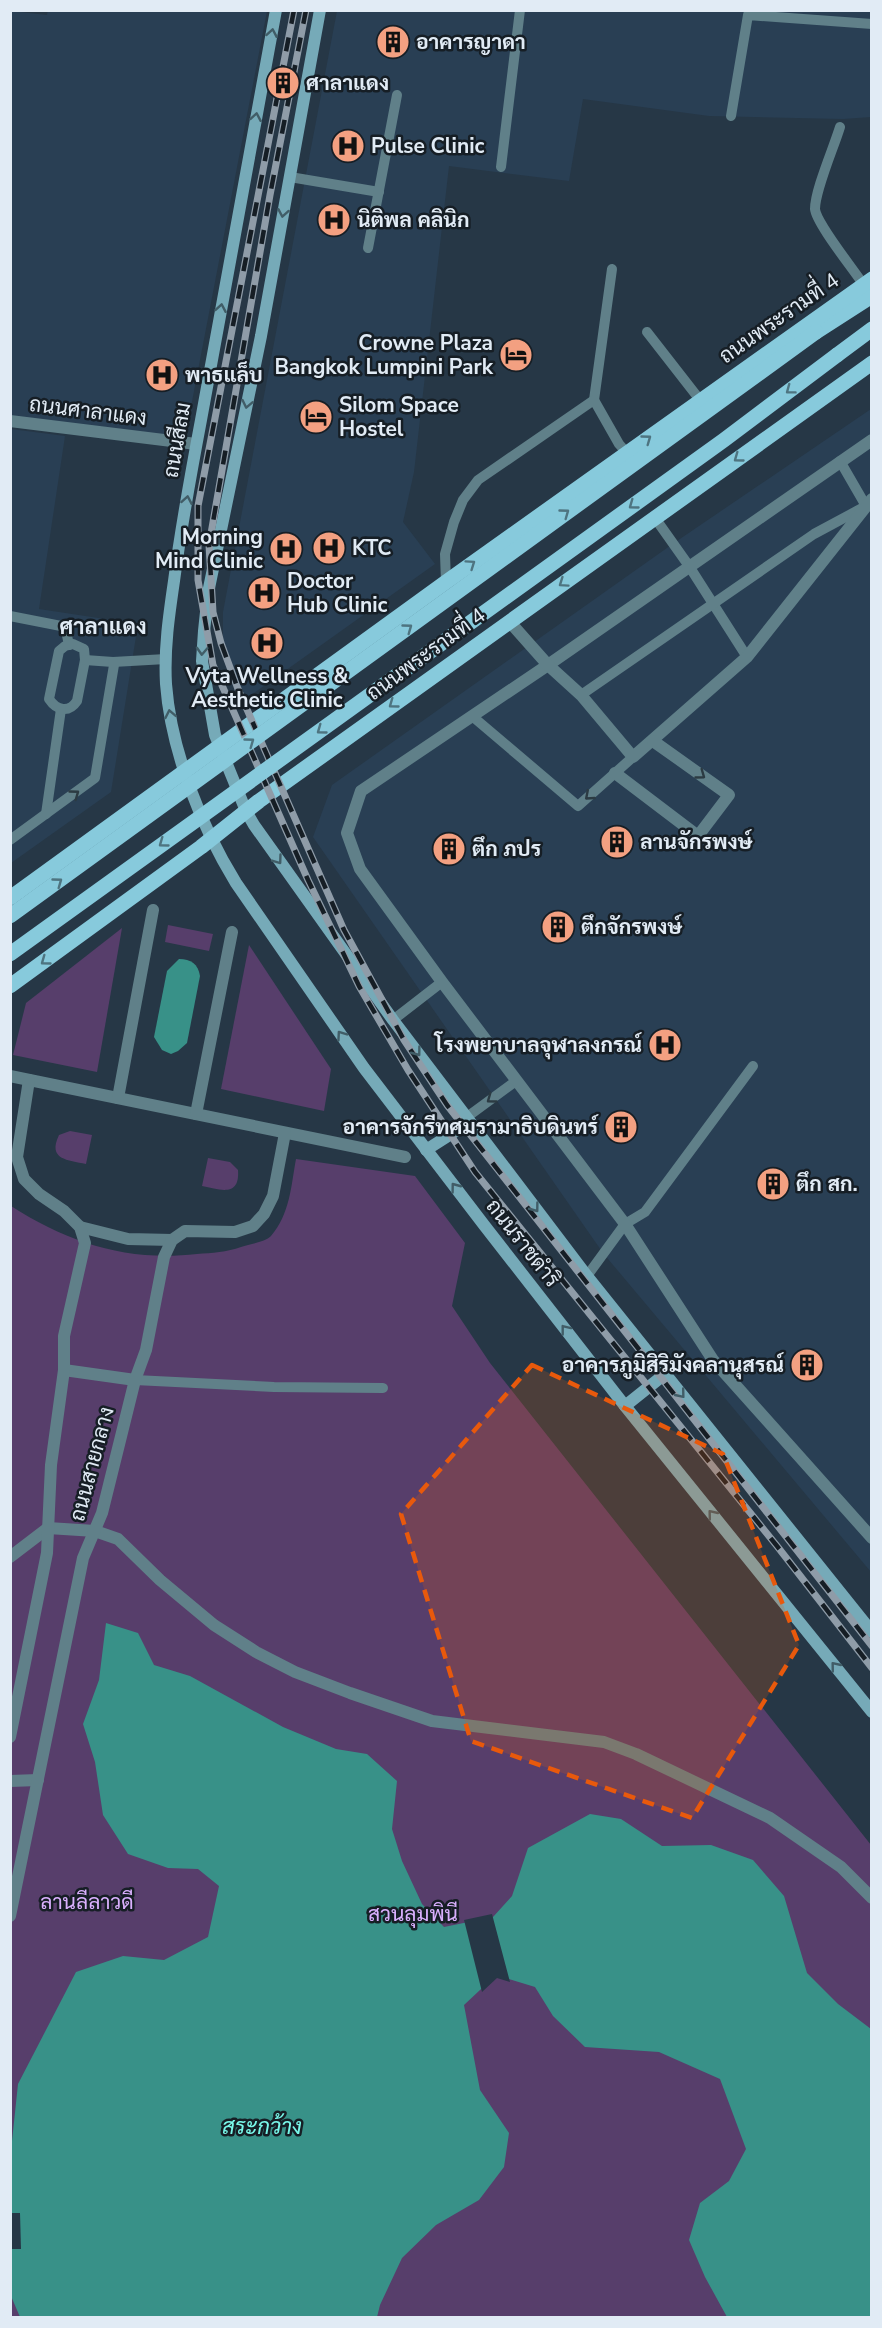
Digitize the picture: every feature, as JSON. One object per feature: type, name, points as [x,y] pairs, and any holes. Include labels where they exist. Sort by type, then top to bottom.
[{"type":"main road","name":"ถนนสีลม","points":[[185,771],[170,715],[166,684],[166,634],[196,444],[276,10]]},
{"type":"main road","points":[[220,747],[215,735],[202,661],[208,593],[261,336],[320,10]]},
{"type":"main road","name":"ถนนพระรามที่ 4","points":[[10,916],[816,332],[869,287]]},
{"type":"main road","name":"ถนนพระรามที่ 4","points":[[10,898],[700,400],[869,287]]},
{"type":"main road","name":"ถนนพระรามที่ 4","points":[[10,954],[685,468],[872,329]]},
{"type":"main road","name":"ถนนพระรามที่ 4","points":[[837,356],[872,334]]},
{"type":"main road","name":"ถนนพระรามที่ 4","points":[[10,986],[508,621],[872,363]]},
{"type":"main road","name":"ถนนราชดำริ","points":[[220,747],[246,811],[272,852],[393,1020],[586,1276],[872,1632]]},
{"type":"main road","name":"ถนนราชดำริ","points":[[185,771],[210,840],[236,883],[364,1068],[625,1406],[872,1712]]},
{"type":"main road","points":[[426,1150],[468,1119]]},
{"type":"main road","points":[[625,1406],[665,1374]]},
{"type":"street","name":"ถนนศาลาแดง","points":[[10,422],[196,444]]},
{"type":"street","points":[[872,440],[548,665],[361,791],[347,833],[360,869],[516,1081],[626,1224],[713,1360],[872,1538]]},
{"type":"street","points":[[508,621],[548,665],[581,695],[633,758],[747,657],[868,502]]},
{"type":"street","points":[[615,773],[698,836],[729,795],[654,741]]},
{"type":"street","points":[[118,1098],[153,910]]},
{"type":"street","points":[[196,1114],[232,932]]},
{"type":"street","points":[[10,1076],[405,1157]]},
{"type":"street","points":[[29,1080],[17,1157],[24,1179],[80,1227],[128,1239],[172,1240],[185,1231],[235,1232],[253,1226],[264,1214],[273,1196],[285,1133]]},
{"type":"street","name":"ถนนสายกลาง","points":[[10,1737],[45,1564],[51,1466],[64,1371],[64,1336],[85,1243],[80,1227]]},
{"type":"street","name":"ถนนสายกลาง","points":[[10,1916],[83,1558],[102,1513],[135,1380],[146,1350],[164,1257],[172,1240]]},
{"type":"street","points":[[64,1371],[135,1380]]},
{"type":"street","points":[[10,1557],[48,1528],[94,1531],[118,1539],[160,1580],[214,1625],[256,1652],[296,1672],[432,1721],[604,1742],[636,1754],[770,1818],[841,1867],[872,1898]]},
{"type":"street","points":[[10,1781],[38,1780]]},
{"type":"lane","points":[[501,167],[520,10]]},
{"type":"lane","points":[[731,116],[748,15],[830,16],[872,24]]},
{"type":"lane","points":[[368,248],[397,95]]},
{"type":"lane","points":[[840,127],[815,210],[822,224],[869,287]]},
{"type":"lane","points":[[290,177],[379,192]]},
{"type":"lane","points":[[612,269],[594,400],[619,444],[627,453]]},
{"type":"lane","points":[[647,332],[700,400]]},
{"type":"lane","points":[[446,582],[445,554],[454,522],[463,500],[478,480],[594,400]]},
{"type":"lane","points":[[581,695],[814,534],[868,502],[840,461]]},
{"type":"lane","points":[[656,518],[747,657]]},
{"type":"lane","points":[[10,616],[62,626],[66,631],[69,645]]},
{"type":"lane","points":[[69,645],[78,645],[84,649],[85,660],[77,700],[70,708],[61,709],[53,705],[50,699],[59,651],[69,645]]},
{"type":"lane","points":[[85,660],[113,662],[166,658]]},
{"type":"lane","points":[[10,840],[94,778],[113,662]]},
{"type":"lane","points":[[46,814],[61,709]]},
{"type":"lane","points":[[472,716],[578,806],[633,758]]},
{"type":"lane","points":[[393,1020],[442,982]]},
{"type":"lane","points":[[586,1276],[626,1224],[645,1212],[753,1066]]},
{"type":"lane","points":[[468,1119],[516,1081]]},
{"type":"lane","points":[[135,1380],[274,1387],[383,1388]]},
{"type":"highlighted area","points":[[532,1365],[723,1454],[799,1645],[692,1818],[471,1741],[401,1514]]},
{"type":"shaded area","points":[[48,10],[267,11],[190,412],[163,436],[11,419],[11,11],[47,15]]},
{"type":"shaded area","points":[[337,11],[871,11],[871,117],[843,119],[709,116],[583,99],[569,181],[449,166],[414,472],[403,522],[435,564],[244,700],[229,672],[223,639],[223,612]]},
{"type":"shaded area","name":"โรงพยาบาลจุฬาลงกรณ์","points":[[871,409],[871,1572],[603,1253],[313,837],[332,785],[674,543]]},
{"type":"shaded area","points":[[11,429],[65,436],[39,609],[138,624],[111,792],[11,863]]},
{"type":"green space","points":[[168,925],[213,934],[209,951],[165,942]]},
{"type":"green space","points":[[122,928],[97,1072],[13,1055],[26,1003]]},
{"type":"green space","points":[[249,945],[331,1069],[324,1111],[221,1089]]},
{"type":"green space","points":[[70,1131],[92,1135],[86,1164],[66,1160],[56,1150],[59,1135]]},
{"type":"green space","points":[[208,1158],[230,1162],[238,1170],[238,1179],[232,1188],[222,1190],[202,1186]]},
{"type":"green space","name":"สวนลุมพินี","points":[[296,1159],[415,1176],[465,1243],[452,1306],[490,1363],[871,1845],[871,2317],[10,2317],[11,1206],[77,1240],[123,1252],[171,1256],[225,1251],[271,1236],[286,1209]]},
{"type":"water","points":[[179,959],[193,963],[198,968],[200,976],[187,1043],[171,1054],[162,1050],[154,1037],[167,971]]},
{"type":"water","name":"สระกว้าง","points":[[106,1623],[138,1633],[154,1665],[190,1676],[283,1727],[336,1749],[367,1754],[397,1781],[392,1829],[402,1861],[422,1904],[444,1927],[493,1917],[512,1896],[528,1848],[590,1814],[621,1819],[662,1846],[711,1845],[753,1860],[784,1896],[807,1973],[838,2004],[871,2029],[871,2317],[727,2317],[705,2277],[689,2240],[700,2203],[729,2181],[746,2149],[720,2079],[659,2052],[585,2047],[553,2016],[535,1987],[496,1975],[464,2005],[480,2090],[509,2133],[504,2167],[479,2200],[436,2225],[402,2258],[380,2305],[377,2317],[20,2317],[11,2296],[10,2160],[18,2084],[76,1972],[123,1956],[164,1960],[208,1937],[219,1886],[198,1869],[168,1868],[128,1854],[103,1815],[95,1762],[83,1724],[99,1680]]},
{"type":"pier","points":[[492,1914],[510,1982],[497,1978],[482,1992],[464,1920]]},
{"type":"pier","points":[[11,2213],[20,2213],[21,2249],[11,2249]]},
{"type":"railway","points":[[294,10],[198,506],[198,580],[213,665],[308,880],[359,986],[408,1070],[475,1172],[777,1546],[872,1668]]},
{"type":"railway","points":[[306,10],[270,195],[209,545],[213,612],[221,643],[238,689],[344,930],[404,1040],[447,1105],[872,1646]]},
{"type":"place","name":"อาคารญาดา","points":[[393,42]]},
{"type":"place","name":"ศาลาแดง","points":[[283,83]]},
{"type":"place","name":"Pulse Clinic","points":[[348,146]]},
{"type":"place","name":"นิติพล คลินิก","points":[[334,220]]},
{"type":"place","name":"Crowne Plaza Bangkok Lumpini Park","points":[[516,355]]},
{"type":"place","name":"พาธแล็บ","points":[[162,375]]},
{"type":"place","name":"Silom Space Hostel","points":[[316,417]]},
{"type":"place","name":"KTC","points":[[329,548]]},
{"type":"place","name":"Morning Mind Clinic","points":[[286,549]]},
{"type":"place","name":"Doctor Hub Clinic","points":[[264,593]]},
{"type":"place","name":"Vyta Wellness & Aesthetic Clinic","points":[[267,643]]},
{"type":"place","name":"ลานจักรพงษ์","points":[[617,842]]},
{"type":"place","name":"ตึก ภปร","points":[[449,849]]},
{"type":"place","name":"ตึกจักรพงษ์","points":[[558,927]]},
{"type":"place","name":"โรงพยาบาลจุฬาลงกรณ์","points":[[665,1045]]},
{"type":"place","name":"อาคารจักรีทศมรามาธิบดินทร์","points":[[621,1127]]},
{"type":"place","name":"ตึก สก.","points":[[773,1184]]},
{"type":"place","name":"อาคารภูมิสิริมังคลานุสรณ์","points":[[807,1365]]},
{"type":"district","name":"ศาลาแดง","points":[[103,626]]},
{"type":"park label","name":"ลานลีลาวดี","points":[[87,1902]]}]
